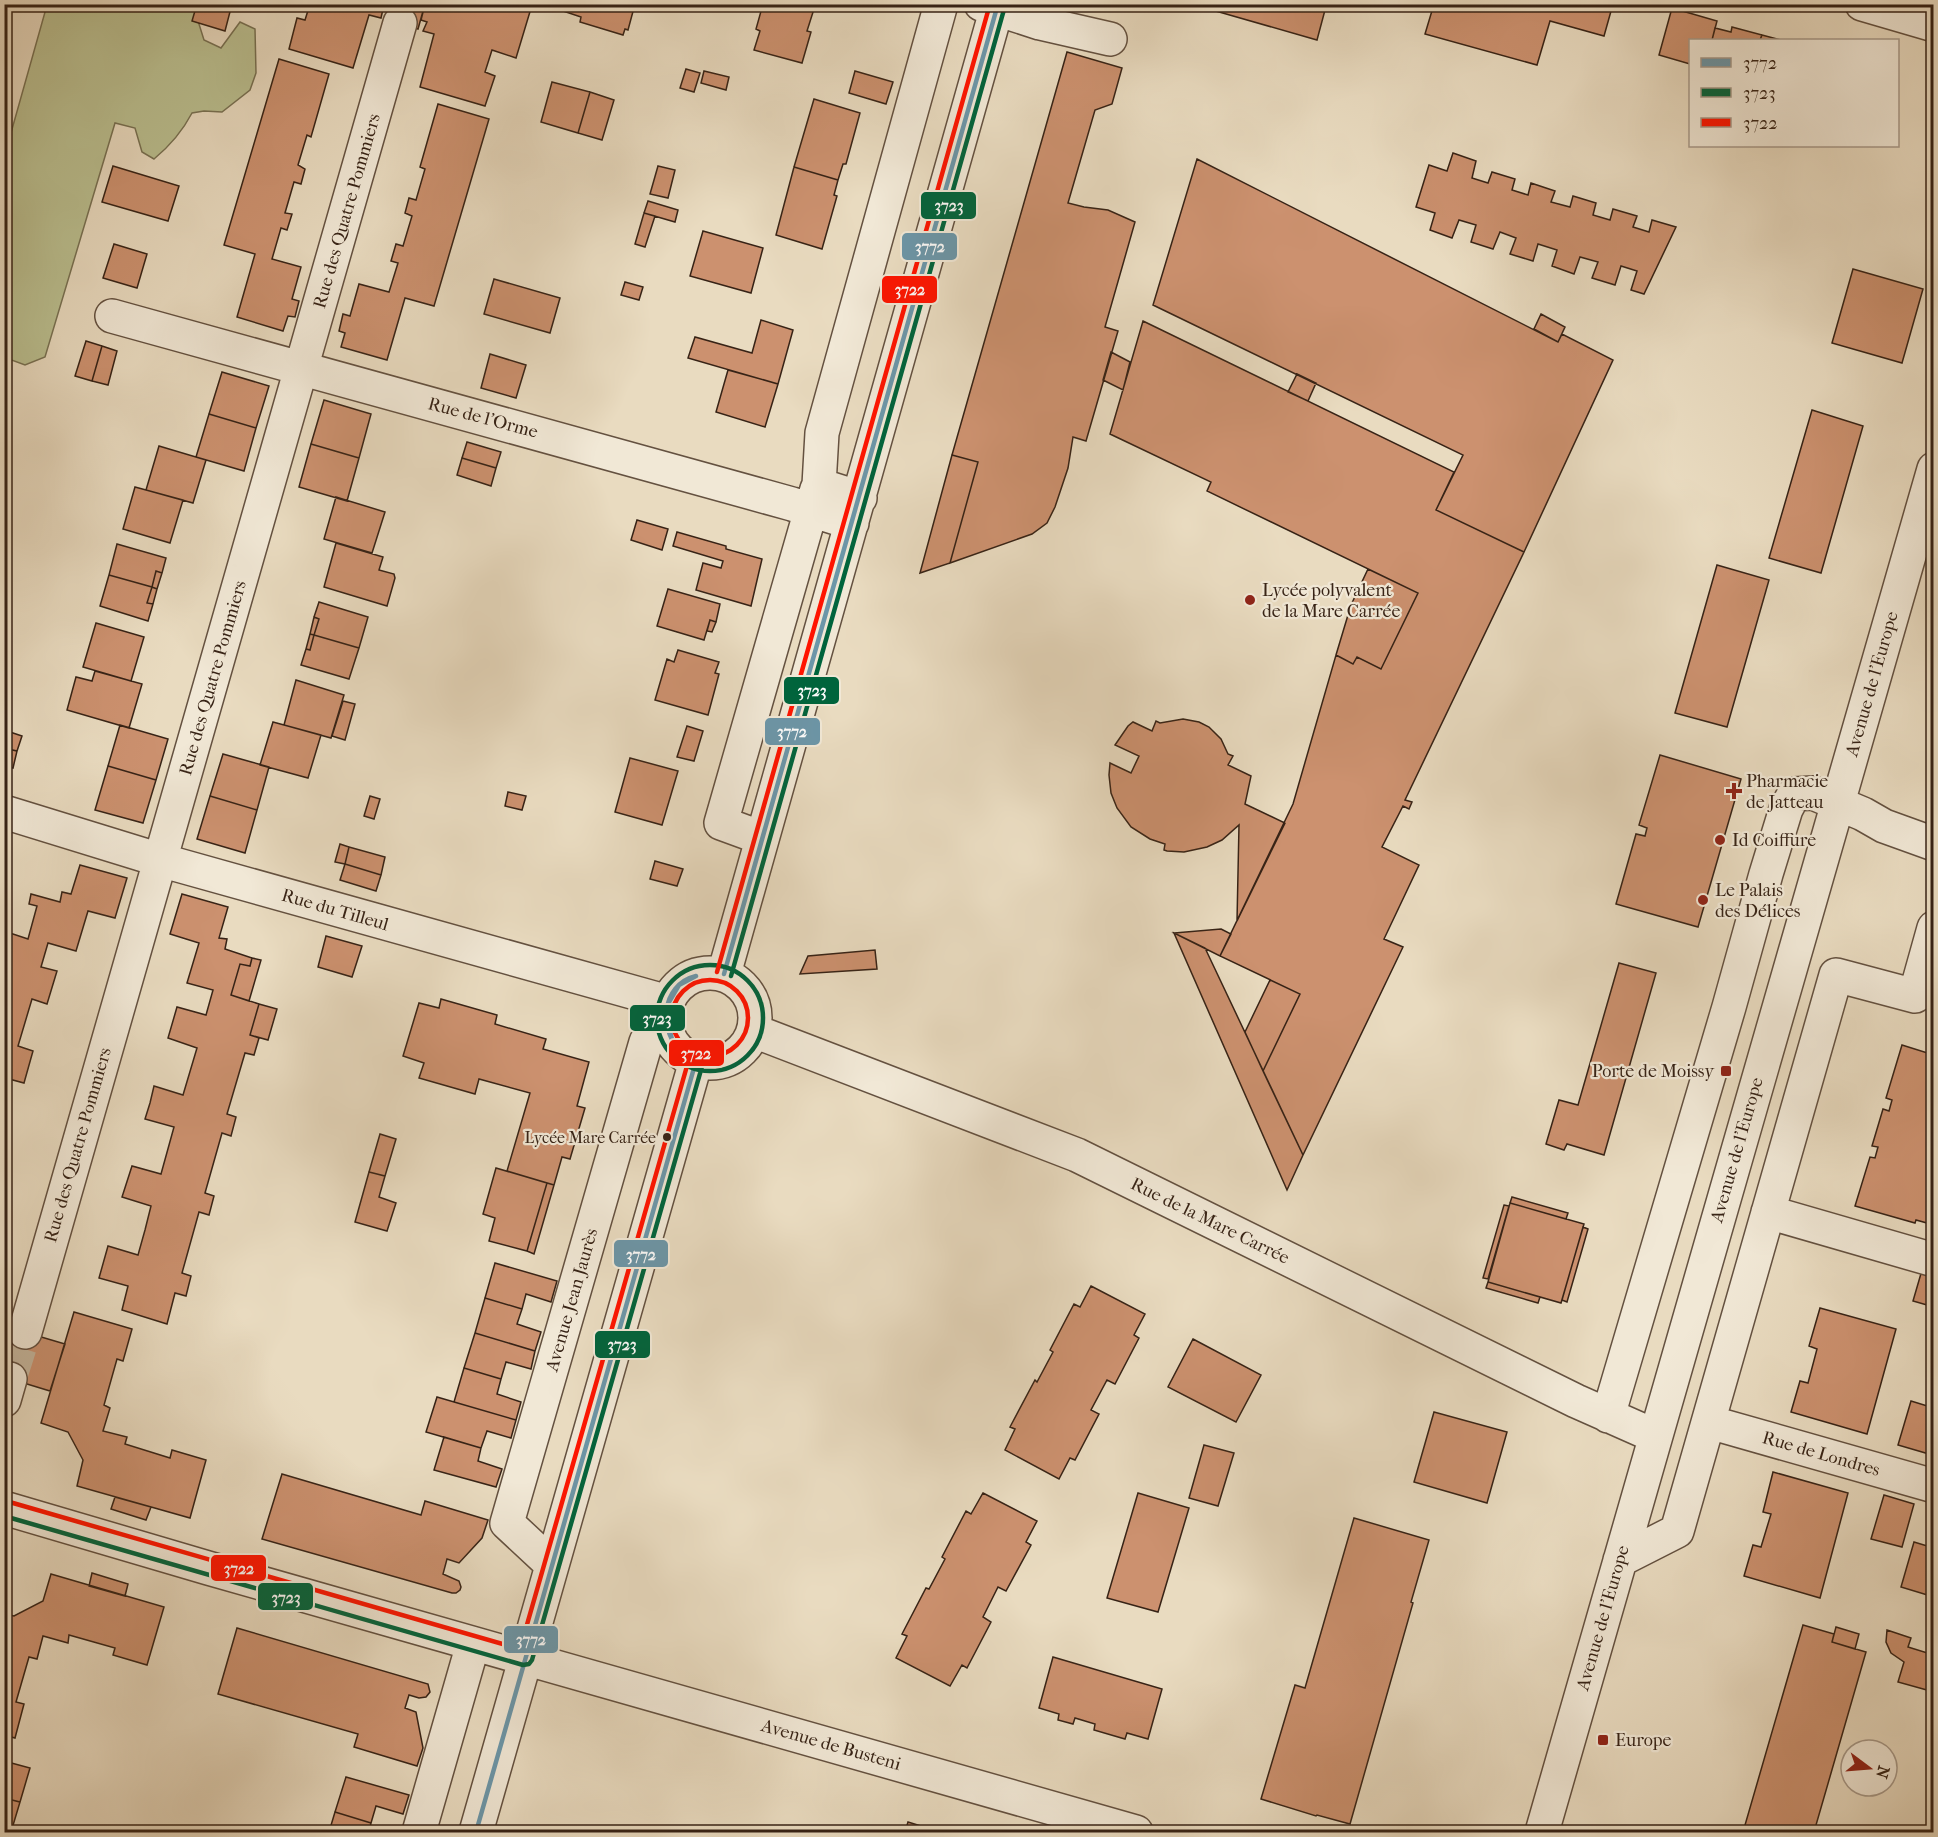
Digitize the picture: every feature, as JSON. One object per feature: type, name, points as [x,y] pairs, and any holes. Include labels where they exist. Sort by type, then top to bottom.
[{"type":"street","points":[[762,838],[721,824],[814,497],[822,434],[941,4]]},
{"type":"street","points":[[1862,4],[1934,25]]},
{"type":"street","points":[[724,974],[856,511],[992,6],[1040,23],[1110,39]]},
{"type":"street","name":"Rue des Quatre Pommiers","points":[[24,1332],[400,23]]},
{"type":"street","name":"Rue de l'Orme","points":[[112,316],[302,368],[814,497],[856,511]]},
{"type":"street","name":"Avenue de l'Europe","points":[[1542,1833],[1654,1436],[1934,469]]},
{"type":"street","points":[[1608,1416],[1766,874],[1786,809],[1794,794],[1813,793],[1884,826],[1934,844]]},
{"type":"street","name":"Rue du Tilleul","points":[[4,812],[668,1017]]},
{"type":"street","points":[[1620,1560],[1677,1531],[1836,975],[1915,996],[1934,928]]},
{"type":"street","points":[[1743,958],[1790,970]]},
{"type":"street","points":[[710,972],[724,974],[736,980],[750,996],[756,1016],[754,1030],[741,1051],[731,1058],[708,1063],[696,1061],[678,1050],[668,1017],[675,990],[691,977],[710,972]]},
{"type":"street","name":"Avenue Jean Jaurès","points":[[551,1564],[507,1523],[646,1042],[668,1017]]},
{"type":"street","name":"Rue de la Mare Carrée","points":[[754,1030],[1077,1155],[1320,1276],[1608,1416],[1654,1436]]},
{"type":"street","points":[[476,1833],[696,1061]]},
{"type":"street","points":[[1768,1212],[1934,1260]]},
{"type":"street","name":"Rue de Londres","points":[[1709,1422],[1934,1486]]},
{"type":"street","name":"Avenue de Busteni","points":[[4,1508],[1136,1833]]},
{"type":"street","points":[[418,1833],[473,1644]]},
{"type":"green space","points":[[47,5],[193,5],[204,40],[221,48],[240,22],[255,29],[256,73],[250,90],[222,112],[192,113],[176,138],[154,159],[142,152],[135,128],[115,123],[45,357],[25,365],[6,358],[5,355],[5,154]]},
{"type":"building","points":[[197,4],[232,4],[225,31],[192,21]]},
{"type":"building","points":[[310,4],[391,4],[389,11],[383,9],[381,18],[369,15],[353,68],[289,49],[297,18],[305,20]]},
{"type":"building","points":[[391,4],[425,4],[418,29],[387,19]]},
{"type":"building","points":[[425,4],[532,5],[516,58],[492,50],[485,72],[495,76],[485,106],[420,87],[434,34],[423,31],[427,22],[421,20]]},
{"type":"building","points":[[564,4],[635,4],[628,30],[625,29],[623,35],[580,22],[581,17],[563,11]]},
{"type":"building","points":[[763,4],[799,4],[814,9],[807,31],[811,32],[802,63],[754,50],[760,31],[756,29]]},
{"type":"building","points":[[1213,4],[1305,4],[1325,10],[1317,40],[1212,10]]},
{"type":"building","points":[[1434,4],[1532,4],[1552,10],[1554,4],[1613,4],[1604,36],[1550,21],[1537,65],[1425,34]]},
{"type":"building","points":[[1672,8],[1717,21],[1712,39],[1689,39],[1689,64],[1659,55]]},
{"type":"building","points":[[1732,27],[1762,35],[1760,39],[1712,39],[1715,28],[1731,32]]},
{"type":"building","points":[[1762,35],[1777,39],[1760,39]]},
{"type":"building","points":[[1067,52],[1122,68],[1112,104],[1095,110],[1068,203],[1108,210],[1135,222],[1105,327],[1118,331],[1086,441],[1073,437],[1068,468],[1047,523],[1032,534],[950,563],[978,462],[952,455]]},
{"type":"building","points":[[279,59],[329,74],[311,137],[307,135],[298,165],[305,169],[301,184],[294,182],[285,213],[292,214],[287,230],[281,228],[272,259],[301,267],[292,299],[299,301],[295,317],[288,316],[283,331],[237,317],[255,254],[224,245]]},
{"type":"building","points":[[686,69],[700,73],[694,92],[680,88]]},
{"type":"building","points":[[704,71],[729,77],[726,90],[701,83]]},
{"type":"building","points":[[855,71],[893,82],[886,104],[849,93]]},
{"type":"building","points":[[552,82],[590,92],[578,133],[541,122]]},
{"type":"building","points":[[590,92],[614,100],[602,140],[578,133]]},
{"type":"building","points":[[814,99],[860,113],[846,164],[843,164],[838,180],[794,167]]},
{"type":"building","points":[[438,104],[489,119],[434,306],[405,298],[387,360],[341,347],[345,333],[339,331],[343,314],[350,316],[359,284],[389,292],[398,263],[391,261],[396,244],[403,246],[412,216],[405,213],[409,198],[416,200],[425,169],[420,167]]},
{"type":"building","points":[[1453,153],[1476,161],[1472,178],[1488,183],[1492,172],[1515,179],[1512,190],[1528,195],[1531,183],[1555,191],[1551,202],[1570,207],[1573,196],[1596,203],[1593,215],[1610,220],[1613,209],[1637,216],[1633,227],[1649,232],[1652,220],[1676,227],[1644,294],[1631,290],[1637,271],[1621,266],[1615,285],[1592,278],[1598,262],[1580,257],[1574,274],[1552,266],[1557,250],[1538,244],[1533,261],[1510,254],[1516,238],[1500,232],[1493,249],[1471,242],[1476,225],[1459,220],[1452,238],[1430,230],[1435,213],[1416,207],[1429,165],[1447,171]]},
{"type":"building","points":[[1197,159],[1558,342],[1562,334],[1613,360],[1524,552],[1436,510],[1463,455],[1153,305]]},
{"type":"building","points":[[113,166],[179,186],[168,221],[102,202]]},
{"type":"building","points":[[658,166],[675,170],[668,198],[650,194]]},
{"type":"building","points":[[794,167],[838,180],[834,195],[837,196],[822,249],[776,235]]},
{"type":"building","points":[[648,201],[678,210],[675,222],[644,213]]},
{"type":"building","points":[[644,213],[655,216],[645,247],[635,244]]},
{"type":"building","points":[[703,231],[763,248],[751,293],[690,276]]},
{"type":"building","points":[[114,244],[147,254],[137,288],[103,278]]},
{"type":"building","points":[[1853,269],[1923,289],[1902,363],[1832,343]]},
{"type":"building","points":[[494,279],[560,298],[550,333],[484,314]]},
{"type":"building","points":[[625,282],[643,287],[639,300],[621,295]]},
{"type":"building","points":[[1541,314],[1565,327],[1558,342],[1534,329]]},
{"type":"building","points":[[761,320],[793,330],[778,384],[688,358],[695,337],[752,353]]},
{"type":"building","points":[[1143,321],[1454,472],[1436,510],[1524,552],[1405,800],[1412,802],[1409,809],[1403,806],[1382,847],[1419,865],[1384,939],[1403,947],[1303,1155],[1263,1071],[1300,994],[1220,956],[1293,804],[1336,655],[1353,664],[1357,657],[1381,669],[1418,593],[1207,491],[1211,482],[1110,434]]},
{"type":"building","points":[[86,341],[102,346],[92,381],[75,376]]},
{"type":"building","points":[[102,346],[117,351],[108,385],[92,381]]},
{"type":"building","points":[[1111,352],[1130,362],[1123,390],[1103,380]]},
{"type":"building","points":[[490,354],[526,365],[516,398],[481,388]]},
{"type":"building","points":[[728,370],[778,384],[765,427],[716,412]]},
{"type":"building","points":[[222,372],[269,386],[256,428],[209,414]]},
{"type":"building","points":[[1297,374],[1316,383],[1308,401],[1288,392]]},
{"type":"building","points":[[324,400],[371,414],[359,458],[311,444]]},
{"type":"building","points":[[1812,410],[1863,426],[1821,573],[1769,558]]},
{"type":"building","points":[[209,414],[256,428],[244,471],[196,457]]},
{"type":"building","points":[[467,442],[501,452],[496,468],[462,458]]},
{"type":"building","points":[[311,444],[359,458],[347,501],[299,487]]},
{"type":"building","points":[[159,446],[206,460],[193,503],[146,490]]},
{"type":"building","points":[[952,455],[978,462],[950,563],[920,573]]},
{"type":"building","points":[[462,458],[496,468],[491,486],[457,475]]},
{"type":"building","points":[[4,483],[9,484],[4,500]]},
{"type":"building","points":[[135,487],[183,500],[170,543],[123,529]]},
{"type":"building","points":[[336,497],[385,512],[372,553],[324,539]]},
{"type":"building","points":[[637,520],[668,529],[662,550],[631,540]]},
{"type":"building","points":[[677,532],[762,559],[751,606],[696,590],[703,563],[721,568],[723,561],[673,546]]},
{"type":"building","points":[[336,543],[383,557],[379,570],[394,574],[395,578],[387,606],[324,587]]},
{"type":"building","points":[[117,544],[166,558],[162,573],[156,571],[152,587],[109,575]]},
{"type":"building","points":[[1717,565],[1769,580],[1727,727],[1675,713]]},
{"type":"building","points":[[1368,569],[1418,593],[1381,669],[1357,657],[1353,664],[1336,655],[1351,605]]},
{"type":"building","points":[[156,571],[162,573],[157,589],[152,587]]},
{"type":"building","points":[[109,575],[152,587],[147,603],[153,604],[148,621],[100,606]]},
{"type":"building","points":[[152,587],[157,589],[153,604],[147,603]]},
{"type":"building","points":[[668,589],[720,604],[716,622],[710,620],[704,640],[657,626]]},
{"type":"building","points":[[319,602],[368,617],[359,648],[314,635],[319,619],[314,617]]},
{"type":"building","points":[[314,617],[319,619],[314,635],[310,634]]},
{"type":"building","points":[[710,620],[716,622],[712,632],[707,631]]},
{"type":"building","points":[[96,623],[144,637],[131,681],[83,667]]},
{"type":"building","points":[[310,634],[314,635],[310,650],[306,649]]},
{"type":"building","points":[[314,635],[359,648],[349,679],[301,665],[306,649],[310,650]]},
{"type":"building","points":[[678,650],[719,662],[715,673],[719,674],[708,715],[655,700],[667,659],[674,662]]},
{"type":"building","points":[[95,671],[142,684],[129,728],[67,710],[76,677],[92,681]]},
{"type":"building","points":[[296,680],[344,695],[331,738],[284,725]]},
{"type":"building","points":[[343,701],[355,704],[345,740],[332,736]]},
{"type":"building","points":[[1183,719],[1199,722],[1209,727],[1221,739],[1228,754],[1233,756],[1228,765],[1251,776],[1245,804],[1285,823],[1237,921],[1239,825],[1222,840],[1207,847],[1184,852],[1167,851],[1164,850],[1165,844],[1150,839],[1131,827],[1117,808],[1111,793],[1110,763],[1131,773],[1139,756],[1115,745],[1128,726],[1133,722],[1152,731],[1156,721],[1160,723]]},
{"type":"building","points":[[273,722],[321,735],[308,778],[260,765]]},
{"type":"building","points":[[120,725],[168,739],[156,780],[108,766]]},
{"type":"building","points":[[687,726],[703,731],[694,761],[677,757]]},
{"type":"building","points":[[4,730],[22,736],[17,751],[4,748]]},
{"type":"building","points":[[4,748],[17,751],[13,768],[4,766]]},
{"type":"building","points":[[223,754],[269,767],[257,810],[210,796]]},
{"type":"building","points":[[1660,755],[1741,779],[1698,927],[1616,904],[1636,834],[1645,836],[1647,828],[1639,825]]},
{"type":"building","points":[[630,758],[678,771],[662,825],[615,812]]},
{"type":"building","points":[[108,766],[156,780],[143,823],[95,810]]},
{"type":"building","points":[[508,792],[526,796],[522,810],[505,806]]},
{"type":"building","points":[[210,796],[257,810],[245,853],[197,839]]},
{"type":"building","points":[[370,796],[380,799],[374,819],[364,816]]},
{"type":"building","points":[[340,844],[349,847],[345,864],[335,862]]},
{"type":"building","points":[[349,847],[385,857],[381,875],[345,864]]},
{"type":"building","points":[[655,861],[683,869],[677,886],[650,879]]},
{"type":"building","points":[[345,864],[381,875],[376,891],[340,880]]},
{"type":"building","points":[[80,865],[127,878],[115,918],[88,911],[76,951],[48,943],[41,967],[57,971],[47,1004],[32,999],[18,1046],[33,1051],[24,1083],[9,1079],[4,1094],[4,931],[28,939],[37,906],[29,904],[31,894],[60,902],[62,892],[71,894]]},
{"type":"building","points":[[182,894],[228,907],[219,938],[227,939],[225,949],[252,958],[250,966],[240,964],[231,995],[259,1004],[250,1035],[259,1038],[254,1055],[245,1053],[227,1114],[236,1117],[231,1136],[222,1133],[205,1193],[214,1196],[209,1215],[199,1212],[182,1273],[191,1276],[186,1296],[175,1293],[167,1324],[122,1310],[128,1286],[99,1278],[108,1246],[138,1255],[151,1206],[122,1197],[132,1166],[161,1174],[174,1127],[145,1119],[154,1086],[183,1095],[197,1048],[168,1038],[177,1007],[206,1015],[213,990],[187,983],[199,943],[170,934]]},
{"type":"building","points":[[1221,929],[1231,934],[1220,956],[1174,933]]},
{"type":"building","points":[[1174,933],[1205,948],[1303,1155],[1287,1190]]},
{"type":"building","points":[[326,936],[362,946],[352,977],[318,967]]},
{"type":"building","points":[[875,950],[877,969],[800,974],[808,956]]},
{"type":"building","points":[[252,958],[261,960],[249,1001],[231,995],[240,964],[250,966]]},
{"type":"building","points":[[1619,963],[1656,973],[1604,1155],[1567,1144],[1564,1150],[1546,1144],[1559,1100],[1578,1105]]},
{"type":"building","points":[[1270,980],[1300,994],[1263,1071],[1245,1032]]},
{"type":"building","points":[[441,999],[497,1015],[495,1024],[546,1039],[543,1049],[589,1062],[577,1106],[585,1108],[570,1159],[562,1157],[554,1185],[507,1171],[530,1093],[479,1079],[475,1094],[419,1078],[424,1063],[403,1056],[419,1003],[439,1008]]},
{"type":"building","points":[[259,1004],[277,1009],[268,1040],[250,1035]]},
{"type":"building","points":[[1902,1045],[1934,1055],[1934,1225],[1916,1220],[1915,1223],[1855,1206],[1870,1157],[1875,1158],[1878,1147],[1872,1146],[1883,1109],[1889,1111],[1892,1100],[1886,1098]]},
{"type":"building","points":[[4,1129],[10,1131],[4,1150]]},
{"type":"building","points":[[380,1134],[396,1139],[385,1176],[369,1172]]},
{"type":"building","points":[[496,1168],[547,1183],[527,1251],[489,1241],[495,1218],[483,1214]]},
{"type":"building","points":[[369,1172],[385,1176],[379,1197],[396,1203],[387,1231],[355,1222]]},
{"type":"building","points":[[547,1183],[554,1185],[534,1254],[527,1251]]},
{"type":"building","points":[[1512,1197],[1568,1213],[1566,1219],[1510,1203]]},
{"type":"building","points":[[1510,1203],[1584,1224],[1561,1303],[1488,1282]]},
{"type":"building","points":[[1504,1205],[1509,1206],[1488,1279],[1483,1278]]},
{"type":"building","points":[[1583,1227],[1588,1229],[1567,1302],[1562,1300]]},
{"type":"building","points":[[495,1263],[557,1281],[551,1302],[526,1294],[522,1309],[485,1298]]},
{"type":"building","points":[[1922,1270],[1934,1273],[1934,1307],[1913,1301]]},
{"type":"building","points":[[1488,1282],[1540,1297],[1538,1303],[1486,1288]]},
{"type":"building","points":[[1091,1286],[1145,1314],[1134,1335],[1139,1338],[1115,1384],[1107,1380],[1091,1410],[1099,1414],[1075,1460],[1070,1458],[1059,1479],[1005,1450],[1015,1429],[1010,1427],[1053,1352],[1050,1350],[1074,1304],[1080,1307]]},
{"type":"building","points":[[485,1298],[522,1309],[517,1324],[541,1332],[535,1351],[475,1333]]},
{"type":"building","points":[[1820,1308],[1896,1329],[1867,1434],[1791,1412],[1800,1381],[1808,1383],[1817,1349],[1809,1346]]},
{"type":"building","points":[[74,1312],[132,1329],[123,1361],[117,1359],[104,1405],[110,1408],[103,1431],[127,1437],[125,1444],[170,1458],[172,1450],[206,1460],[190,1518],[77,1486],[83,1460],[68,1432],[41,1423]]},
{"type":"building","points":[[4,1326],[65,1344],[50,1391],[4,1377]]},
{"type":"building","points":[[475,1333],[535,1351],[531,1369],[506,1362],[501,1379],[464,1368]]},
{"type":"building","points":[[1193,1339],[1261,1375],[1236,1422],[1168,1387]]},
{"type":"building","points":[[464,1368],[501,1379],[497,1394],[521,1402],[516,1420],[454,1402]]},
{"type":"building","points":[[437,1397],[516,1420],[511,1438],[487,1431],[481,1448],[426,1432]]},
{"type":"building","points":[[1911,1401],[1934,1408],[1934,1437],[1929,1454],[1898,1445]]},
{"type":"building","points":[[1434,1412],[1507,1432],[1487,1503],[1414,1482]]},
{"type":"building","points":[[444,1437],[481,1448],[478,1461],[502,1469],[496,1487],[434,1470]]},
{"type":"building","points":[[1204,1445],[1234,1453],[1218,1506],[1189,1498]]},
{"type":"building","points":[[1773,1472],[1848,1493],[1820,1598],[1744,1576],[1753,1545],[1761,1547],[1771,1514],[1763,1512]]},
{"type":"building","points":[[282,1474],[421,1515],[425,1501],[488,1520],[482,1538],[459,1563],[447,1559],[443,1574],[459,1581],[460,1590],[452,1593],[262,1539]]},
{"type":"building","points":[[983,1493],[1037,1521],[1026,1542],[1031,1545],[1006,1591],[998,1587],[983,1617],[991,1622],[967,1668],[962,1665],[950,1686],[896,1658],[907,1636],[902,1634],[926,1588],[929,1589],[945,1559],[942,1557],[966,1511],[971,1514]]},
{"type":"building","points":[[1138,1493],[1189,1508],[1158,1612],[1107,1598]]},
{"type":"building","points":[[1884,1495],[1914,1504],[1902,1547],[1871,1539]]},
{"type":"building","points":[[115,1497],[151,1507],[146,1520],[111,1509]]},
{"type":"building","points":[[1354,1518],[1429,1540],[1350,1824],[1261,1799],[1295,1685],[1305,1688]]},
{"type":"building","points":[[1914,1542],[1934,1548],[1934,1597],[1901,1587]]},
{"type":"building","points":[[92,1573],[128,1584],[125,1596],[89,1586]]},
{"type":"building","points":[[51,1574],[164,1607],[147,1665],[113,1655],[115,1648],[69,1635],[68,1643],[43,1636],[37,1659],[29,1657],[16,1702],[24,1704],[15,1738],[4,1735],[4,1614],[14,1616],[43,1601]]},
{"type":"building","points":[[1803,1625],[1834,1634],[1832,1642],[1866,1652],[1841,1738],[1839,1738],[1839,1745],[1814,1832],[1743,1832]]},
{"type":"building","points":[[1836,1627],[1859,1634],[1855,1649],[1832,1642]]},
{"type":"building","points":[[237,1628],[428,1684],[430,1692],[426,1697],[419,1698],[409,1695],[405,1708],[416,1712],[423,1748],[417,1766],[354,1747],[358,1734],[218,1694]]},
{"type":"building","points":[[1887,1630],[1911,1638],[1908,1647],[1934,1655],[1934,1692],[1898,1682],[1904,1662],[1891,1653],[1886,1642]]},
{"type":"building","points":[[1053,1657],[1162,1689],[1148,1739],[1127,1733],[1125,1739],[1094,1730],[1095,1724],[1075,1718],[1073,1724],[1058,1720],[1059,1714],[1039,1708]]},
{"type":"building","points":[[4,1761],[30,1768],[20,1802],[4,1798]]},
{"type":"building","points":[[346,1777],[409,1795],[403,1814],[376,1806],[371,1823],[335,1812]]},
{"type":"building","points":[[4,1798],[20,1802],[11,1832],[4,1832]]},
{"type":"building","points":[[335,1812],[371,1823],[369,1832],[329,1832]]},
{"type":"building","points":[[908,1822],[924,1827],[922,1832],[905,1832]]},
{"type":"tunnel","points":[[10,1379],[25,1332]]},
{"type":"transit line","name":"3722","points":[[717,972],[990,4]]},
{"type":"transit line","name":"3772","points":[[724,974],[998,4]]},
{"type":"transit line","name":"3723","points":[[731,976],[1005,6]]},
{"type":"transit line","name":"3723","points":[[710,965],[730,969],[747,981],[759,998],[763,1018],[759,1038],[747,1055],[730,1067],[710,1071],[690,1067],[673,1055],[661,1038],[657,1018],[661,998],[673,981],[690,969],[710,965]]},
{"type":"transit line","name":"3772","points":[[683,1054],[669,1034],[667,1010],[669,999],[675,989],[684,981],[696,976]]},
{"type":"transit line","name":"3772","points":[[683,1054],[672,1039],[667,1021],[669,1002],[679,985],[696,976]]},
{"type":"transit line","name":"3722","points":[[710,980],[724,983],[737,991],[745,1004],[748,1018],[745,1032],[737,1045],[724,1053],[710,1056],[696,1053],[683,1045],[675,1032],[672,1018],[675,1004],[683,991],[696,983],[710,980]]},
{"type":"transit line","name":"3722","points":[[6,1501],[520,1649],[689,1059]]},
{"type":"transit line","name":"3772","points":[[476,1832],[696,1061]]},
{"type":"transit line","name":"3723","points":[[4,1516],[523,1665],[529,1664],[703,1063]]},
{"type":"place","name":"Lycée polyvalent de la Mare Carrée","points":[[1250,600]]},
{"type":"place","name":"Pharmacie de Jatteau","points":[[1734,791]]},
{"type":"place","name":"Id Coiffure","points":[[1720,840]]},
{"type":"place","name":"Le Palais des Délices","points":[[1703,900]]},
{"type":"place","name":"Porte de Moissy","points":[[1726,1071]]},
{"type":"place","name":"Lycée Mare Carrée","points":[[667,1137]]},
{"type":"place","name":"Europe","points":[[1603,1740]]}]
